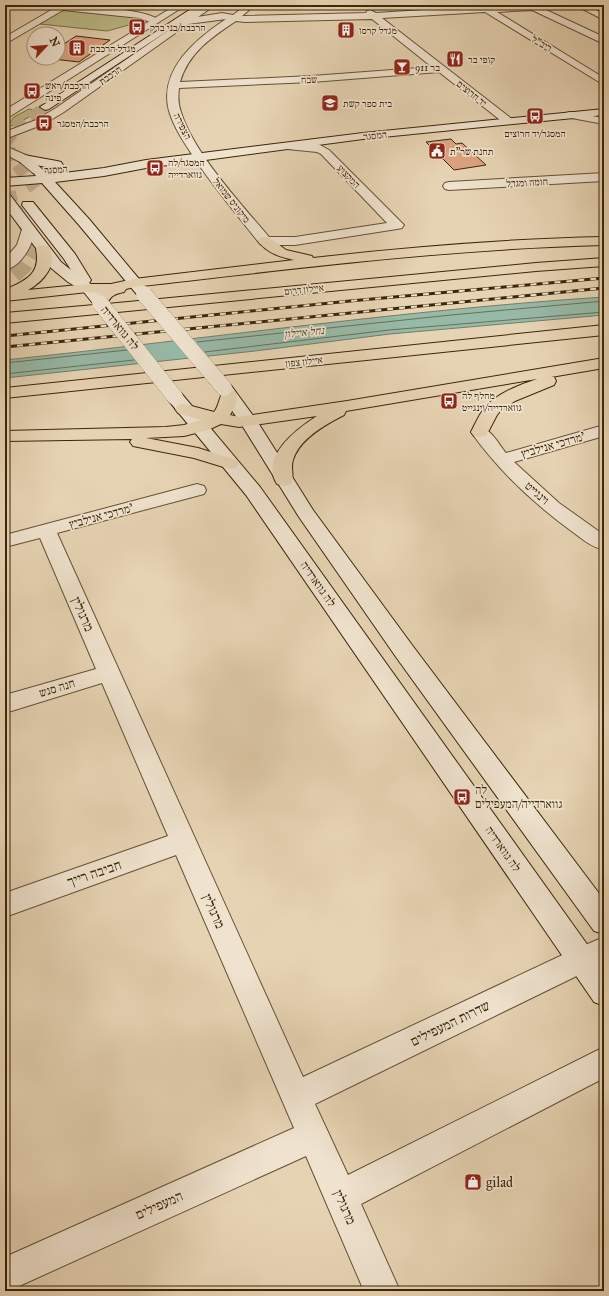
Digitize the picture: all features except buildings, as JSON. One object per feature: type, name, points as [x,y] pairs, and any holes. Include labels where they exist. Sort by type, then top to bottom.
[{"type":"highway","points":[[265,241],[280,252],[301,258],[326,261]]},
{"type":"highway","points":[[5,296],[88,288],[139,288],[326,261],[475,247],[604,241]]},
{"type":"highway","points":[[5,296],[38,278],[45,260],[43,249]]},
{"type":"highway","name":"איילון דרום","points":[[5,318],[501,270],[604,262]]},
{"type":"highway","points":[[100,303],[103,296],[113,288]]},
{"type":"highway","name":"איילון צפון","points":[[5,393],[604,330]]},
{"type":"highway","points":[[179,403],[217,419],[239,422],[347,406],[604,363]]},
{"type":"highway","points":[[480,432],[490,412],[516,394],[537,384],[604,363]]},
{"type":"highway","points":[[5,436],[166,432],[198,427],[209,424],[217,419],[227,408],[227,391]]},
{"type":"highway","points":[[284,480],[282,470],[283,459],[293,444],[314,425],[347,406]]},
{"type":"highway","points":[[70,435],[125,440],[165,446],[206,456],[230,464]]},
{"type":"street","points":[[38,5],[63,6],[142,15],[155,21]]},
{"type":"street","name":"הרכבת","points":[[5,115],[182,5]]},
{"type":"street","points":[[35,106],[190,5]]},
{"type":"street","name":"הצפירה","points":[[200,158],[178,119],[173,104],[174,85],[181,67],[195,48],[228,19],[251,5]]},
{"type":"street","name":"יד חרוצים","points":[[362,5],[508,121]]},
{"type":"street","points":[[188,22],[204,18],[228,19],[374,16],[483,8],[535,8],[569,5]]},
{"type":"street","points":[[579,5],[604,17]]},
{"type":"street","points":[[5,41],[63,6]]},
{"type":"street","points":[[45,108],[206,7],[228,19]]},
{"type":"street","name":"הרכבת","points":[[5,136],[19,131],[60,110],[188,22],[206,7]]},
{"type":"street","name":"ריב\"ל","points":[[483,8],[604,82]]},
{"type":"street","points":[[535,8],[604,42]]},
{"type":"street","points":[[589,45],[604,42]]},
{"type":"street","points":[[552,50],[567,48]]},
{"type":"street","name":"שבח","points":[[174,85],[312,79],[443,69]]},
{"type":"street","name":"המסגר","points":[[42,175],[86,167],[146,164],[291,147],[363,136],[604,112]]},
{"type":"street","points":[[570,115],[604,121]]},
{"type":"street","points":[[19,131],[10,144],[14,155],[42,175],[227,391],[248,420],[284,480],[306,513],[400,645],[604,922]]},
{"type":"street","name":"המקצוע","points":[[265,241],[295,241],[397,225],[325,152],[320,149],[291,147]]},
{"type":"street","points":[[14,155],[59,166],[86,167]]},
{"type":"street","name":"מיקוניס שמואל","points":[[200,158],[218,183],[265,241]]},
{"type":"street","name":"המסגר","points":[[42,175],[104,172],[146,164]]},
{"type":"street","points":[[11,171],[42,175]]},
{"type":"street","points":[[61,197],[61,190],[68,185],[83,178],[104,172]]},
{"type":"street","points":[[5,182],[42,175]]},
{"type":"street","name":"חומה ומגדל","points":[[449,186],[604,177]]},
{"type":"street","points":[[18,192],[70,257],[80,271],[88,288]]},
{"type":"street","name":"לה גווארדיה","points":[[5,198],[43,249],[65,273],[88,288],[198,427],[258,498],[593,955],[604,992]]},
{"type":"street","points":[[8,273],[13,260],[25,245],[28,238],[28,229]]},
{"type":"street","points":[[98,260],[139,288]]},
{"type":"street","name":"מרדכי אנילביץ'","points":[[501,460],[604,430]]},
{"type":"street","name":"וינגייט","points":[[480,432],[501,460],[540,497],[604,544]]},
{"type":"street","name":"מרדכי אנילביץ'","points":[[5,541],[197,490]]},
{"type":"street","name":"מרגולין","points":[[46,530],[382,1291]]},
{"type":"street","name":"חנה סנש","points":[[5,704],[109,673]]},
{"type":"street","name":"חביבה רייך","points":[[5,905],[184,841]]},
{"type":"street","name":"שדרות המעפילים","points":[[296,1097],[593,955]]},
{"type":"street","points":[[341,1196],[604,1062]]},
{"type":"street","name":"המעפילים","points":[[5,1275],[313,1136]]},
{"type":"green space","points":[[63,9],[139,17],[144,19],[136,23],[107,31],[40,24]]},
{"type":"green space","points":[[29,109],[41,111],[5,129],[14,117]]},
{"type":"water","name":"נחל איילון","points":[[604,297],[604,315],[390,334],[255,351],[5,378],[5,360],[454,309]]},
{"type":"tunnel","points":[[39,112],[45,107]]},
{"type":"tunnel","points":[[35,189],[14,161],[6,142],[15,130],[40,111]]},
{"type":"tunnel","points":[[5,174],[12,201],[33,243],[33,251]]},
{"type":"tunnel","points":[[14,275],[24,266],[33,251]]},
{"type":"railway","points":[[5,336],[350,301],[604,278]]},
{"type":"railway","points":[[5,347],[604,288]]},
{"type":"place","name":"הרכבת/בני ברק","points":[[137,27]]},
{"type":"place","name":"מגדל קרסו","points":[[346,30]]},
{"type":"place","name":"מגדל הרכבת","points":[[77,48]]},
{"type":"place","name":"קופי בר","points":[[455,59]]},
{"type":"place","name":"בר 911","points":[[402,67]]},
{"type":"place","name":"הרכבת/ראש פינה","points":[[32,91]]},
{"type":"place","name":"בית ספר קשת","points":[[330,103]]},
{"type":"place","name":"המסגר/יד חרוצים","points":[[535,116]]},
{"type":"place","name":"הרכבת/המסגר","points":[[44,123]]},
{"type":"place","name":"תחנת שר\"ת","points":[[437,151]]},
{"type":"place","name":"המסגר/לה גווארדייה","points":[[155,168]]},
{"type":"place","name":"מחלף לה גווארדייה/וינגייט","points":[[449,401]]},
{"type":"place","name":"לה גווארדייה/המעפילים","points":[[462,797]]},
{"type":"place","name":"gilad","points":[[473,1182]]}]
